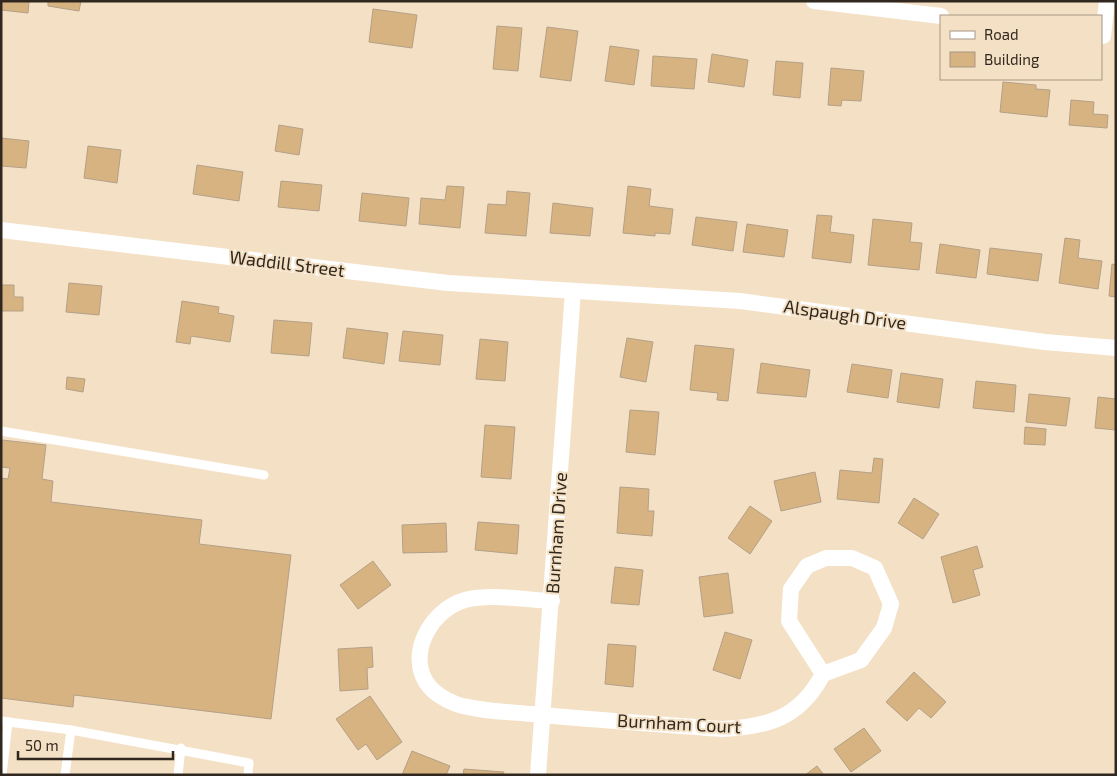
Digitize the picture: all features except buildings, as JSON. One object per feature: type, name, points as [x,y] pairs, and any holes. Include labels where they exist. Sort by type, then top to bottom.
[{"type":"street","points":[[814,1],[940,16]]},
{"type":"street","points":[[1107,36],[1108,1]]},
{"type":"street","name":"Waddill Street","points":[[1,230],[448,283],[574,291]]},
{"type":"street","name":"Alspaugh Drive","points":[[574,291],[740,302],[1045,342],[1116,348]]},
{"type":"street","name":"Burnham Drive","points":[[538,775],[574,291]]},
{"type":"street","points":[[826,558],[852,558],[875,568],[891,604],[884,628],[860,660],[823,674],[789,621],[791,589],[807,566],[826,558]]},
{"type":"street","name":"Burnham Court","points":[[552,601],[493,598],[465,600],[447,608],[428,628],[421,656],[423,675],[427,683],[441,696],[458,704],[542,715],[722,729],[749,728],[768,724],[786,716],[814,690],[823,674]]},
{"type":"lane","points":[[1,430],[264,475]]},
{"type":"lane","points":[[2,775],[4,722],[70,730],[181,748],[249,763],[248,775]]},
{"type":"lane","points":[[65,775],[70,730]]},
{"type":"lane","points":[[178,775],[181,748]]}]
